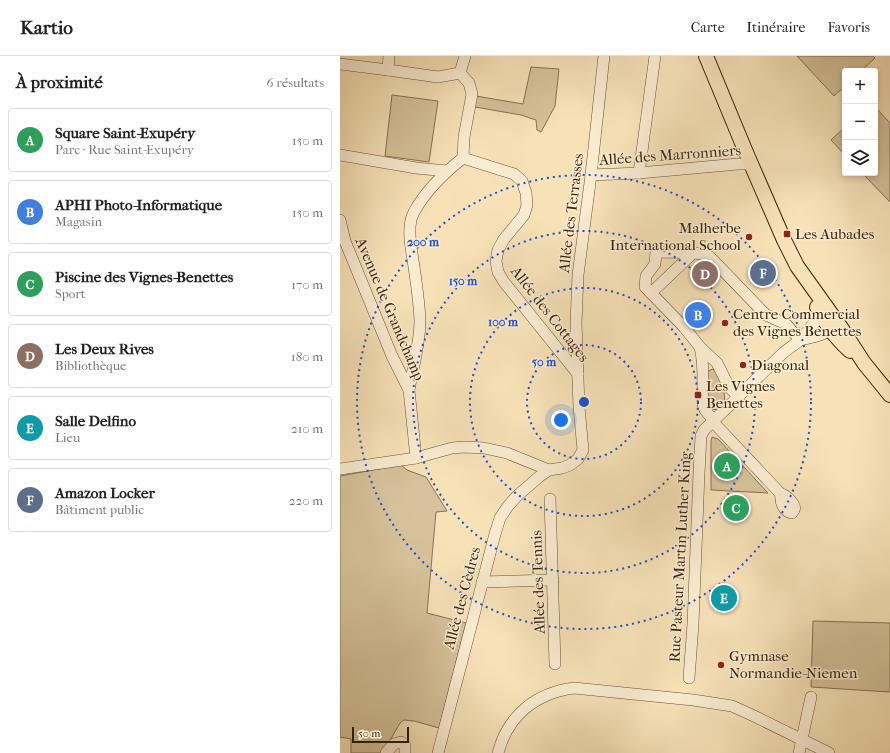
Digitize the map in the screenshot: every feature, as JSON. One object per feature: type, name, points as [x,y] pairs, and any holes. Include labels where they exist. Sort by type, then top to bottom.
[{"type":"main road","points":[[706,56],[784,240],[802,274],[816,306],[829,322],[842,329],[864,363],[890,395]]},
{"type":"street","points":[[388,70],[389,56]]},
{"type":"street","points":[[460,73],[465,56]]},
{"type":"street","name":"Allée des Terrasses","points":[[578,374],[576,323],[578,275],[604,56]]},
{"type":"street","points":[[639,173],[655,56]]},
{"type":"street","points":[[340,64],[438,77],[460,73]]},
{"type":"street","points":[[409,390],[419,335],[420,320],[409,230],[411,219],[418,204],[436,182],[463,158],[464,137],[472,94],[469,83],[460,73]]},
{"type":"street","points":[[340,155],[416,168],[447,171]]},
{"type":"street","name":"Allée des Cottages","points":[[463,158],[514,174],[522,181],[526,193],[527,205],[524,216],[504,240],[498,250],[496,261],[498,272],[504,282],[578,374],[583,450],[578,459],[570,465],[549,470]]},
{"type":"street","name":"Allée des Marronniers","points":[[591,175],[639,173],[751,164]]},
{"type":"street","name":"Avenue de Grandchamp","points":[[340,220],[350,254],[392,356],[409,390],[416,458]]},
{"type":"street","points":[[739,397],[731,390],[717,363],[700,347],[683,326],[645,287],[646,276],[655,264],[656,252],[706,254],[766,315],[786,324],[800,340]]},
{"type":"street","points":[[651,293],[692,253]]},
{"type":"street","points":[[800,340],[824,333],[829,322]]},
{"type":"street","points":[[714,421],[790,347],[800,340],[807,331],[829,322]]},
{"type":"street","points":[[700,347],[703,368],[702,404],[705,410],[781,494]]},
{"type":"street","points":[[703,368],[707,363],[717,363]]},
{"type":"street","name":"Rue Pasteur Martin Luther King","points":[[690,678],[698,473],[701,436],[704,430],[714,421]]},
{"type":"street","points":[[340,470],[416,458],[452,448],[464,447],[484,448],[507,453],[549,470]]},
{"type":"street","name":"Allée des Cèdres","points":[[438,753],[500,518],[517,496],[549,470]]},
{"type":"street","name":"Allée des Tennis","points":[[550,499],[555,664]]},
{"type":"street","points":[[482,582],[553,580]]},
{"type":"street","points":[[498,753],[502,740],[512,721],[525,709],[550,693],[574,688],[693,700],[732,706],[828,753]]},
{"type":"street","points":[[799,753],[811,697]]},
{"type":"street","points":[[386,753],[394,744],[401,742],[405,745],[405,753]]},
{"type":"shaded area","points":[[797,56],[873,56],[875,58],[864,68],[842,68],[842,89],[834,96]]},
{"type":"shaded area","points":[[531,67],[559,69],[555,106],[541,132],[537,130],[536,120],[521,115],[475,107],[476,96],[523,104]]},
{"type":"shaded area","points":[[392,95],[438,101],[429,162],[385,156]]},
{"type":"shaded area","points":[[878,110],[890,123],[890,202],[865,176],[878,176]]},
{"type":"shaded area","points":[[842,130],[842,152],[831,140]]},
{"type":"shaded area","points":[[713,369],[719,376],[725,396],[724,405],[714,410],[708,407],[708,371]]},
{"type":"shaded area","points":[[712,437],[718,439],[768,493],[711,490]]},
{"type":"shaded area","points":[[401,465],[407,470],[426,477],[447,511],[436,512],[427,613],[466,623],[439,728],[414,721],[404,720],[400,723],[388,744],[380,753],[351,753],[351,739],[340,737],[340,476]]},
{"type":"shaded area","points":[[813,621],[890,623],[890,692],[811,687]]},
{"type":"place","name":"Les Aubades","points":[[787,234]]},
{"type":"place","name":"Malherbe International School","points":[[749,237]]},
{"type":"place","name":"Amazon Locker","points":[[763,273]]},
{"type":"place","name":"Les Deux Rives","points":[[705,274]]},
{"type":"place","name":"APHI Photo-Informatique","points":[[698,315]]},
{"type":"place","name":"Centre Commercial des Vignes Benettes","points":[[725,323]]},
{"type":"place","name":"Diagonal","points":[[743,365]]},
{"type":"place","name":"Les Vignes Benettes","points":[[698,395]]},
{"type":"place","name":"Square Saint-Exupéry","points":[[727,466]]},
{"type":"place","name":"Piscine des Vignes-Benettes","points":[[736,508]]},
{"type":"place","name":"Salle Delfino","points":[[724,598]]},
{"type":"place","name":"Gymnase Normandie-Niemen","points":[[721,665]]}]
